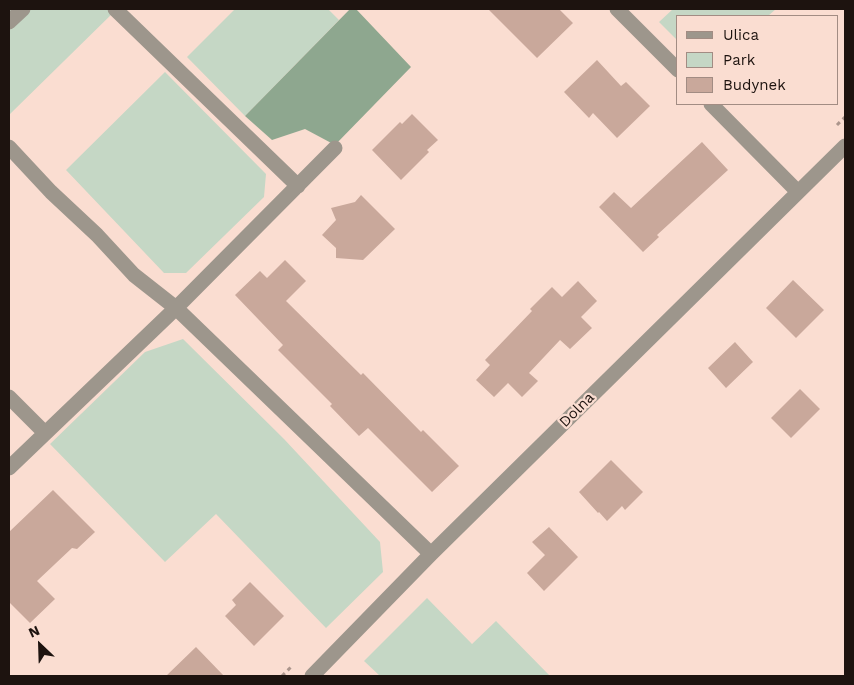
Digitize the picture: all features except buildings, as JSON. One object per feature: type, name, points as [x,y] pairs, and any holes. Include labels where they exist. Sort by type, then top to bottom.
[{"type":"street","points":[[9,22],[23,9]]},
{"type":"street","points":[[115,9],[298,186]]},
{"type":"street","points":[[617,9],[676,68]]},
{"type":"street","points":[[712,105],[798,192]]},
{"type":"street","name":"Dolna","points":[[312,676],[431,554],[845,146]]},
{"type":"street","points":[[9,147],[134,275],[176,308],[431,554]]},
{"type":"street","points":[[9,468],[176,308],[335,148]]},
{"type":"street","points":[[9,397],[45,433]]},
{"type":"green space","points":[[9,9],[117,9],[10,114]]},
{"type":"green space","points":[[235,9],[328,9],[339,20],[245,116],[187,57]]},
{"type":"green space","points":[[350,9],[356,9],[411,67],[335,145],[305,129],[272,140],[245,116]]},
{"type":"green space","points":[[673,9],[776,9],[769,15],[676,15],[676,39],[659,22]]},
{"type":"green space","points":[[165,72],[266,174],[264,197],[186,273],[164,273],[66,170]]},
{"type":"green space","points":[[183,339],[284,439],[380,542],[383,572],[326,628],[216,514],[165,562],[50,444],[145,352]]},
{"type":"green space","points":[[427,598],[472,644],[496,621],[550,676],[380,676],[364,661]]}]
